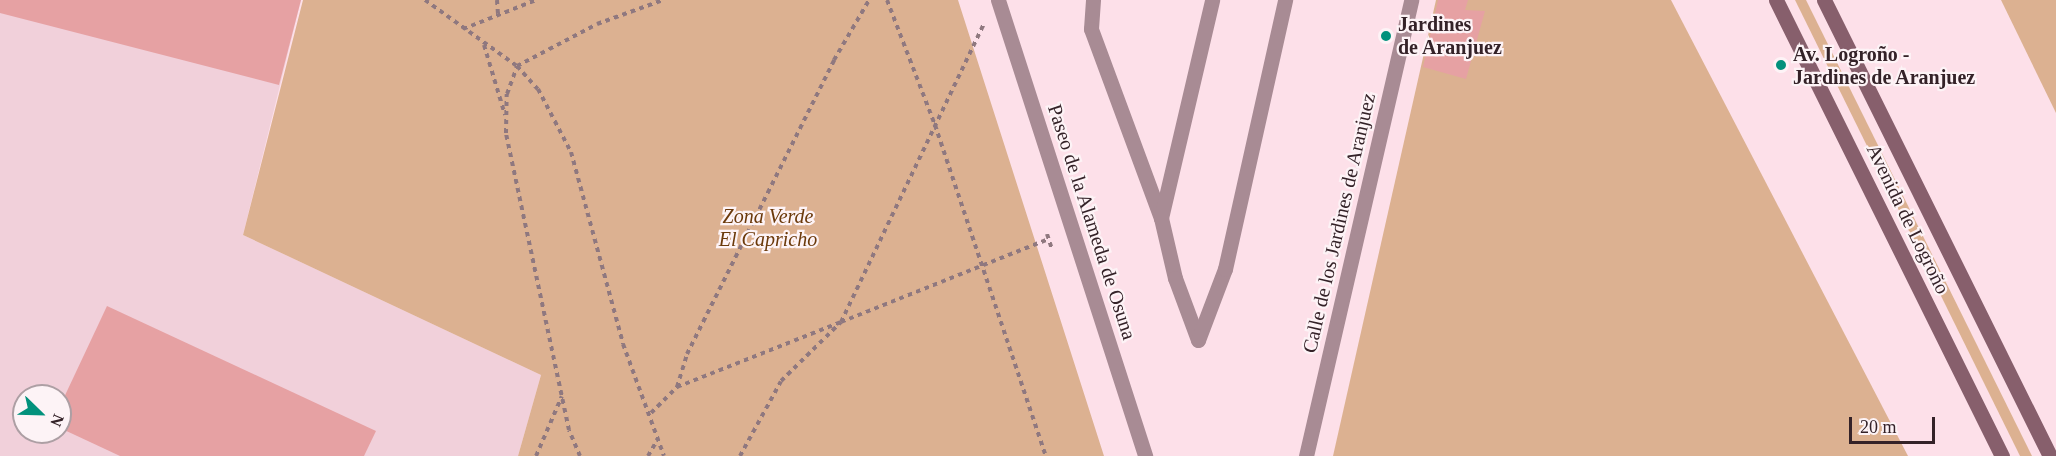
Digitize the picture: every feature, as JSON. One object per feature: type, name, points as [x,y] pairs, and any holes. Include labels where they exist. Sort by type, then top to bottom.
[{"type":"main road","name":"Avenida de Logroño","points":[[1776,0],[2002,456]]},
{"type":"main road","name":"Avenida de Logroño","points":[[1824,0],[2050,456]]},
{"type":"street","name":"Paseo de la Alameda de Osuna","points":[[998,0],[1145,456]]},
{"type":"street","points":[[1093,0],[1091,29],[1161,218],[1175,278],[1198,340],[1225,269],[1285,0]]},
{"type":"street","points":[[1161,218],[1212,0]]},
{"type":"street","name":"Calle de los Jardines de Aranjuez","points":[[1306,456],[1411,0]]},
{"type":"path","points":[[425,0],[462,29],[517,66],[538,89],[571,152],[623,344],[651,413],[664,456]]},
{"type":"path","points":[[497,0],[498,15]]},
{"type":"path","points":[[462,29],[536,0]]},
{"type":"path","points":[[580,456],[562,395],[506,133],[507,94],[517,66],[597,24],[663,0]]},
{"type":"path","points":[[677,387],[687,354],[834,60],[869,0]]},
{"type":"path","points":[[887,0],[935,125],[1046,456]]},
{"type":"path","points":[[740,456],[781,381],[842,322],[985,21]]},
{"type":"path","points":[[484,44],[506,118]]},
{"type":"path","points":[[651,413],[677,387],[1049,239]]},
{"type":"path","points":[[536,456],[562,395]]},
{"type":"path","points":[[648,456],[658,438]]},
{"type":"shaded area","points":[[0,0],[301,0],[243,235],[541,375],[518,456],[0,456]]},
{"type":"green space","name":"Zona Verde El Capricho","points":[[303,0],[958,0],[1104,456],[518,456],[541,375],[243,235]]},
{"type":"green space","points":[[1436,0],[1671,0],[1908,456],[1333,456]]},
{"type":"green space","points":[[1795,0],[1806,0],[2032,456],[2020,456]]},
{"type":"green space","points":[[2001,0],[2056,0],[2056,113]]},
{"type":"building","points":[[0,0],[301,0],[279,85],[0,13]]},
{"type":"building","points":[[1438,0],[1468,0],[1465,10],[1485,11],[1466,79],[1423,67]]},
{"type":"building","points":[[107,306],[376,431],[364,456],[120,456],[72,434],[70,384]]},
{"type":"place","name":"Jardines de Aranjuez","points":[[1386,36]]},
{"type":"place","name":"Av. Logroño - Jardines de Aranjuez","points":[[1781,65]]}]
